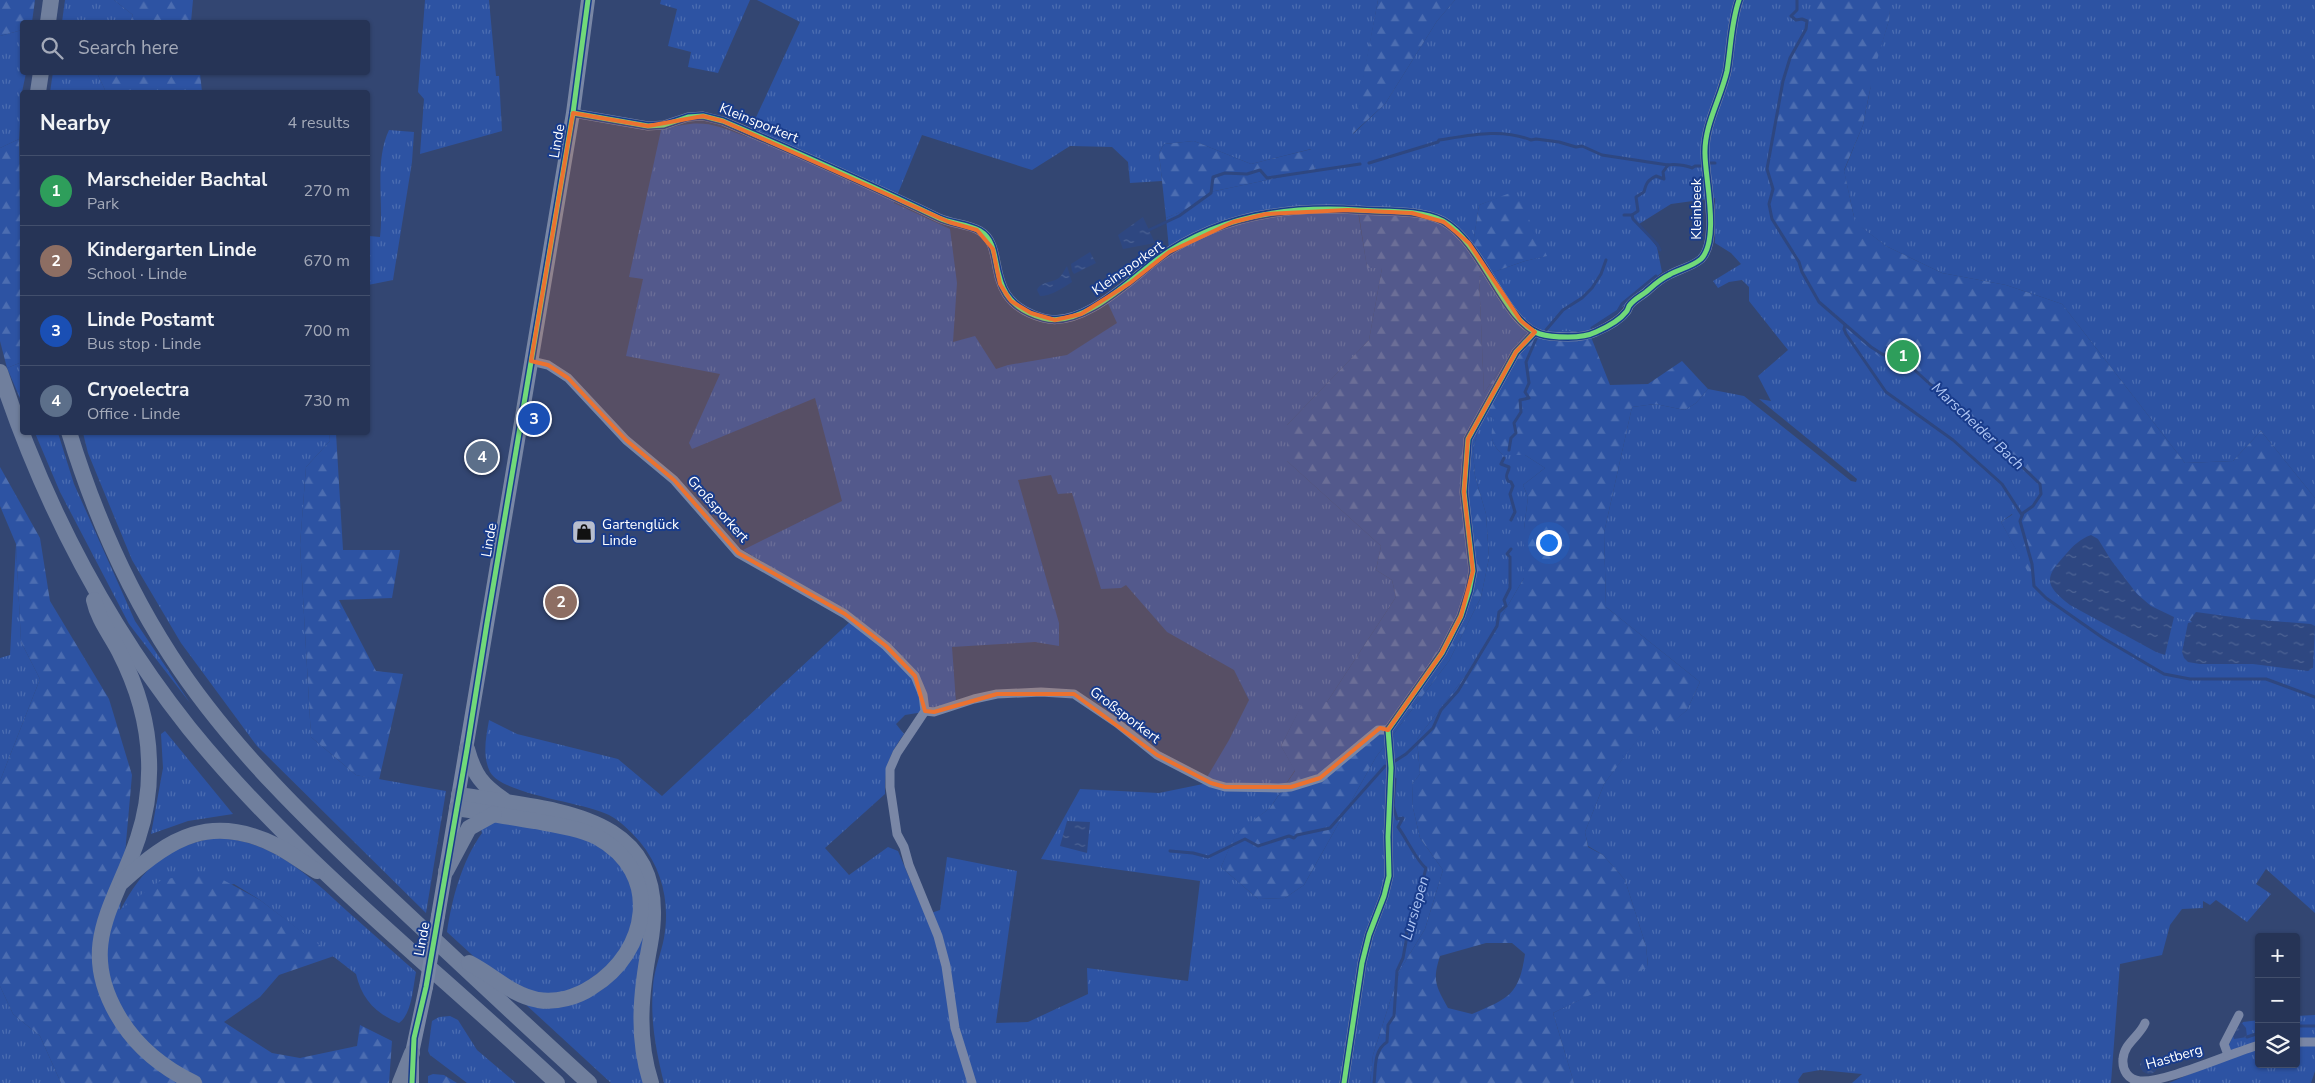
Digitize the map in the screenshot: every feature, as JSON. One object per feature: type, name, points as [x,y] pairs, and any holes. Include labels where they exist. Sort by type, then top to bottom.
[{"type":"highway","points":[[48,20],[51,0]]},
{"type":"highway","points":[[38,90],[41,75]]},
{"type":"highway","points":[[0,372],[20,430]]},
{"type":"highway","points":[[22,435],[44,488],[91,583],[147,671],[189,727],[269,817],[341,886],[557,1083]]},
{"type":"highway","points":[[70,435],[81,472],[104,530],[130,584],[170,656],[214,714],[284,796],[449,954],[588,1083]]},
{"type":"highway","points":[[91,583],[96,611],[119,651],[138,695],[147,738],[149,760],[148,786],[142,825],[104,920],[99,962],[102,982],[110,1002],[129,1034],[149,1055],[194,1083]]},
{"type":"highway","points":[[467,749],[472,766],[485,787],[508,803]]},
{"type":"highway","points":[[449,954],[481,970],[502,985],[521,995],[539,1000],[554,1001],[570,998],[585,992],[611,974],[626,954],[640,927],[642,901],[635,877],[624,859],[608,844],[596,837],[570,828],[494,814],[458,802]]},
{"type":"highway","points":[[458,802],[508,803],[591,821],[620,837],[640,860],[654,901],[654,918],[641,1008],[644,1054],[651,1083]]},
{"type":"highway","points":[[446,871],[469,828],[494,814]]},
{"type":"highway","points":[[120,884],[159,850],[179,839],[203,832],[230,831],[257,837],[278,847],[341,886]]},
{"type":"highway","points":[[400,1083],[412,1053]]},
{"type":"main road","name":"Linde","points":[[412,1083],[412,1053],[426,987],[467,749],[573,113],[588,0]]},
{"type":"street","name":"Kleinbeek","points":[[1535,332],[1554,337],[1588,336],[1626,313],[1630,305],[1658,282],[1697,262],[1705,253],[1710,213],[1705,149],[1726,74],[1738,0]]},
{"type":"street","name":"Kleinsporkert","points":[[573,113],[648,126],[664,125],[688,117],[703,116],[723,121],[860,180],[949,222],[977,230],[984,234],[993,250],[1000,284],[1005,294],[1020,308],[1042,318],[1055,320],[1071,318],[1081,314],[1130,283],[1169,252],[1208,231],[1266,214],[1348,210],[1412,213],[1431,216],[1444,222],[1469,243],[1521,320],[1535,332]]},
{"type":"street","points":[[1344,1083],[1362,963],[1369,934],[1384,896],[1389,876],[1390,768],[1388,730],[1442,653],[1461,616],[1473,571],[1464,492],[1468,439],[1516,352],[1535,332]]},
{"type":"street","name":"Großsporkert","points":[[531,361],[548,365],[568,378],[626,440],[674,480],[738,553],[845,614],[886,646],[915,676],[923,695],[926,711],[934,712],[974,699],[997,694],[1041,692],[1074,694],[1117,723],[1157,756],[1188,772],[1226,787],[1291,787],[1320,778],[1378,730],[1388,730]]},
{"type":"street","points":[[926,711],[897,753],[890,769],[890,787],[897,834],[904,847],[909,865],[938,936],[946,966],[955,1028],[972,1083]]},
{"type":"street","points":[[2228,1055],[2224,1044],[2239,1015]]},
{"type":"street","name":"Hastberg","points":[[2145,1023],[2124,1054],[2124,1068],[2133,1079],[2154,1079],[2255,1046]]},
{"type":"street","points":[[2300,1042],[2315,1042]]},
{"type":"highlighted area","points":[[573,113],[648,126],[703,116],[723,121],[949,222],[977,230],[993,249],[1000,284],[1011,301],[1031,313],[1055,320],[1081,314],[1130,283],[1169,252],[1233,222],[1266,214],[1348,210],[1412,213],[1444,222],[1469,243],[1521,321],[1535,332],[1516,352],[1468,439],[1464,492],[1473,571],[1461,616],[1442,653],[1388,730],[1380,728],[1320,778],[1291,787],[1225,787],[1211,783],[1157,755],[1074,694],[997,694],[934,712],[925,711],[915,676],[886,646],[845,614],[738,553],[674,480],[626,440],[568,378],[548,365],[531,361]]},
{"type":"green space","points":[[0,0],[35,0],[32,20],[20,20],[20,31],[0,36]]},
{"type":"green space","points":[[65,0],[114,0],[133,15],[131,20],[62,20]]},
{"type":"green space","points":[[114,0],[193,0],[191,20],[131,20],[133,15]]},
{"type":"green space","points":[[425,0],[489,0],[496,76],[499,76],[502,131],[420,154],[424,99],[418,92]]},
{"type":"green space","points":[[661,0],[750,0],[718,73],[688,67],[691,52],[668,46],[677,9],[660,4]]},
{"type":"green space","points":[[757,0],[1378,0],[1353,134],[1385,104],[1437,21],[1455,0],[2315,0],[2315,498],[2261,431],[2233,461],[2185,463],[2062,304],[2006,285],[1942,273],[1886,246],[1861,227],[1866,235],[1877,265],[1991,344],[2036,387],[2081,436],[2115,478],[2150,497],[2201,518],[2315,533],[2315,913],[2266,869],[2256,884],[2271,894],[2247,922],[2216,900],[2210,905],[2203,901],[2203,908],[2182,909],[2170,925],[2162,955],[2120,964],[2111,1083],[1852,1083],[1862,1074],[1820,1070],[1803,1073],[1798,1080],[1799,1083],[1574,1083],[1553,1013],[1648,966],[1646,946],[1625,880],[1603,855],[1588,846],[1585,832],[1604,784],[1647,726],[1662,731],[1687,710],[1700,682],[1606,607],[1604,533],[1632,407],[1655,404],[1685,410],[1696,403],[1708,389],[1744,396],[1851,481],[1856,482],[1857,479],[1759,399],[1771,401],[1758,376],[1788,350],[1749,301],[1749,287],[1742,280],[1729,282],[1718,288],[1713,281],[1741,264],[1731,253],[1715,243],[1715,198],[1671,204],[1639,224],[1657,247],[1662,272],[1621,308],[1589,332],[1537,330],[1523,335],[1484,393],[1479,277],[1525,261],[1546,256],[1515,192],[1479,205],[1473,245],[1461,231],[1431,214],[1358,208],[1322,208],[1266,213],[1233,220],[1207,229],[1170,249],[1172,252],[1218,230],[1262,218],[1307,213],[1358,212],[1367,267],[1382,268],[1369,340],[1287,425],[1287,461],[1381,546],[1376,570],[1392,580],[1396,597],[1327,702],[1303,703],[1281,746],[1295,770],[1270,808],[1236,834],[1221,867],[1258,899],[1285,898],[1304,885],[1376,757],[1449,661],[1481,597],[1489,558],[1486,514],[1475,476],[1473,451],[1479,425],[1486,414],[1495,419],[1492,439],[1503,455],[1525,455],[1545,468],[1523,485],[1528,497],[1524,529],[1524,578],[1470,670],[1417,739],[1420,774],[1412,784],[1413,808],[1420,838],[1443,870],[1425,929],[1400,970],[1373,1055],[1370,1083],[664,1083],[654,1035],[652,999],[655,974],[664,938],[666,913],[663,888],[654,864],[637,838],[609,815],[597,810],[511,787],[498,780],[490,772],[488,766],[485,753],[486,740],[489,720],[517,734],[618,759],[662,796],[854,618],[743,550],[842,501],[815,398],[692,449],[689,443],[720,374],[626,356],[643,279],[629,277],[661,130],[696,123],[714,125],[747,137],[800,22]],"holes":[[[1890,6],[1889,20],[1876,62]],[[1871,85],[1863,125],[1844,171],[1854,217],[1832,185],[1847,146],[1859,128]],[[922,135],[1032,170],[1070,146],[1112,147],[1128,162],[1130,183],[1162,181],[1159,153],[1164,144],[1194,141],[1251,164],[1311,149],[1315,170],[1210,192],[1210,199],[1166,218],[1169,249],[1129,282],[1105,297],[1117,323],[1067,355],[1008,365],[996,369],[975,336],[953,342],[957,283],[950,229],[894,203]],[[1051,475],[1058,494],[1072,493],[1101,589],[1121,588],[1126,585],[1167,632],[1234,670],[1249,700],[1229,740],[1203,784],[1159,793],[1080,789],[1041,859],[1200,881],[1188,981],[1087,968],[1088,994],[1028,1022],[996,1023],[1017,871],[947,857],[940,910],[925,915],[898,851],[888,847],[849,875],[825,848],[885,794],[888,762],[904,734],[896,724],[905,715],[942,709],[956,702],[952,647],[1035,642],[1059,646],[1059,623],[1018,480]],[[2012,514],[2016,520],[2027,569],[2001,522]]]},
{"type":"green space","points":[[1378,0],[1455,0],[1437,21],[1385,104],[1352,134]]},
{"type":"green space","points":[[1819,0],[1891,0],[1889,20],[1873,74],[1863,125],[1844,170],[1855,222],[1886,246],[1942,273],[2006,285],[2062,304],[2185,463],[2233,461],[2261,431],[2315,498],[2315,626],[2305,623],[2247,619],[2201,612],[2192,622],[2174,617],[2144,601],[2125,580],[2094,535],[2080,539],[2051,571],[2050,575],[2030,576],[2001,522],[2041,496],[1998,437],[1920,390],[1850,333],[1799,275],[1769,211],[1767,148],[1789,61]]},
{"type":"green space","points":[[20,31],[20,75],[26,75],[22,90],[20,90],[19,139],[0,148],[0,36]]},
{"type":"green space","points":[[53,75],[98,75],[105,90],[50,90]]},
{"type":"green space","points":[[98,75],[200,75],[202,90],[105,90]]},
{"type":"green space","points":[[389,130],[414,132],[412,162],[393,280],[370,285],[370,236],[380,237],[381,169],[384,142]]},
{"type":"green space","points":[[19,139],[20,363],[7,368],[0,341],[0,148]]},
{"type":"green space","points":[[1194,141],[1251,164],[1312,149],[1315,170],[1210,192],[1211,199],[1166,218],[1159,153],[1164,144]]},
{"type":"green space","points":[[1515,191],[1547,256],[1525,261],[1479,277],[1484,393],[1523,335],[1537,330],[1589,332],[1610,385],[1648,384],[1682,361],[1708,389],[1696,403],[1685,410],[1655,404],[1632,407],[1604,533],[1606,607],[1700,682],[1687,710],[1662,732],[1647,727],[1604,784],[1585,832],[1588,847],[1603,855],[1625,880],[1646,946],[1648,967],[1553,1013],[1574,1083],[1370,1083],[1373,1055],[1400,970],[1425,929],[1443,870],[1420,838],[1413,808],[1412,784],[1420,774],[1417,739],[1470,670],[1524,578],[1524,529],[1528,497],[1523,485],[1545,468],[1525,455],[1503,455],[1492,439],[1494,419],[1486,414],[1479,425],[1473,451],[1475,476],[1486,514],[1489,558],[1481,597],[1449,661],[1376,757],[1304,885],[1285,898],[1258,899],[1221,867],[1236,833],[1270,808],[1295,771],[1281,746],[1303,702],[1327,702],[1396,597],[1392,580],[1376,570],[1381,546],[1287,461],[1287,425],[1369,340],[1382,268],[1367,268],[1358,208],[1431,214],[1473,244],[1479,205]],"holes":[[[1486,943],[1512,943],[1525,954],[1523,968],[1515,987],[1510,993],[1495,1004],[1472,1014],[1448,1008],[1436,983],[1436,972],[1440,956]]]},
{"type":"green space","points":[[20,363],[20,398],[7,368]]},
{"type":"green space","points":[[36,435],[59,435],[74,484],[135,621],[190,703],[129,624],[60,492]]},
{"type":"green space","points":[[84,435],[329,435],[330,441],[306,467],[300,545],[311,737],[356,775],[446,791],[426,913],[257,746],[181,643],[132,560],[88,453]]},
{"type":"green space","points":[[329,435],[336,435],[343,550],[400,550],[392,598],[339,600],[376,671],[403,674],[379,780],[356,775],[311,737],[300,545],[306,467],[330,441]]},
{"type":"green space","points":[[0,467],[40,538],[50,601],[109,699],[132,775],[120,910],[160,881],[188,874],[214,875],[260,900],[334,956],[279,975],[260,997],[224,1022],[272,1053],[300,1058],[357,1046],[360,1025],[392,1041],[389,1083],[61,1083],[40,1036],[13,1014],[0,986],[0,781],[40,679],[21,642],[16,544],[0,506]]},
{"type":"green space","points":[[16,544],[21,642],[40,679],[0,781],[0,658],[10,655]]},
{"type":"green space","points":[[165,731],[233,814],[188,821],[151,834],[163,768],[161,734]]},
{"type":"green space","points":[[476,802],[549,813],[578,820],[618,840],[635,857],[644,877],[648,899],[647,922],[637,997],[639,1040],[647,1083],[611,1083],[523,1002],[544,1006],[565,1005],[591,996],[613,981],[629,960],[640,936],[645,911],[642,885],[631,862],[611,841],[583,827],[546,818],[476,806]]},
{"type":"green space","points":[[496,821],[582,837],[611,853],[627,873],[637,910],[622,953],[578,990],[544,996],[494,975],[447,932],[459,880],[463,868],[482,833],[480,826]]},
{"type":"green space","points":[[213,838],[252,844],[287,861],[318,884],[416,972],[411,1000],[403,1019],[399,1023],[376,1010],[362,991],[356,974],[260,900],[234,884],[120,911],[137,882],[157,862],[181,847]]},
{"type":"green space","points":[[0,986],[13,1014],[40,1036],[61,1083],[0,1083]]},
{"type":"green space","points":[[2315,1015],[2315,1071],[2311,1083],[2169,1083],[2222,1060],[2233,1036],[2243,1022],[2255,1020],[2255,1068],[2300,1068],[2300,1016]]},
{"type":"green space","points":[[450,1016],[458,1020],[477,1050],[516,1083],[467,1083],[430,1055],[428,1051],[432,1021],[439,1017]]},
{"type":"green space","points":[[433,1074],[444,1075],[457,1083],[428,1083],[428,1076]]},
{"type":"water","points":[[1143,217],[1155,243],[1123,249],[1118,235]]},
{"type":"water","points":[[1090,252],[1096,263],[1074,274],[1071,264]]},
{"type":"water","points":[[1067,266],[1072,282],[1053,293],[1040,296],[1037,290],[1039,287],[1060,277]]},
{"type":"water","points":[[2091,535],[2098,539],[2111,560],[2137,594],[2151,606],[2174,617],[2165,655],[2156,652],[2070,605],[2051,586],[2051,575],[2059,562],[2077,543]]},
{"type":"water","points":[[2196,612],[2247,619],[2311,624],[2315,626],[2313,668],[2308,671],[2253,664],[2200,664],[2188,662],[2182,652],[2188,623],[2192,622],[2190,620]]},
{"type":"water","points":[[1067,821],[1090,822],[1087,853],[1060,846]]},
{"type":"water","points":[[2241,1022],[2246,1028],[2247,1037],[2234,1039],[2233,1036]]},
{"type":"water","points":[[2149,1056],[2155,1059],[2158,1065],[2155,1071],[2149,1074],[2143,1071],[2140,1065],[2143,1059]]},
{"type":"waterway","name":"Marscheider Bach","points":[[1797,0],[1797,10],[1791,16],[1796,20],[1802,19],[1807,21],[1806,29],[1790,58],[1783,81],[1767,169],[1773,189],[1769,204],[1772,219],[1799,262],[1802,272],[1819,302],[1871,347],[1882,354],[1908,364],[1931,385],[1951,398],[2040,484],[2041,494],[2033,506],[2023,513],[2020,521],[2032,564],[2034,586],[2046,598],[2103,638],[2164,674],[2190,679],[2266,679],[2315,697]]},
{"type":"waterway","points":[[1369,163],[1438,142],[1439,140],[1498,133],[1520,136],[1531,140],[1559,142],[1576,147],[1582,146],[1602,155],[1668,165]]},
{"type":"waterway","name":"Lursiepen","points":[[1709,163],[1715,163]]},
{"type":"waterway","points":[[1149,230],[1179,216],[1211,193],[1213,177],[1225,173],[1247,174],[1260,170],[1267,178],[1360,164]]},
{"type":"waterway","name":"Lursiepen","points":[[1624,215],[1632,215],[1638,211],[1636,197],[1644,192],[1648,182],[1653,177],[1656,176],[1664,179],[1663,172],[1668,165],[1692,168],[1701,166]]},
{"type":"waterway","points":[[1632,215],[1633,219],[1657,244],[1660,250]]},
{"type":"waterway","name":"Lursiepen","points":[[1546,330],[1563,310],[1582,298],[1592,288],[1601,274],[1606,260]]},
{"type":"waterway","points":[[1592,328],[1618,311],[1622,304],[1656,276]]},
{"type":"waterway","points":[[1845,325],[1846,334],[1886,392],[1953,440],[2002,484],[2022,515]]},
{"type":"waterway","name":"Lursiepen","points":[[1509,450],[1511,438],[1516,433],[1514,423],[1521,412],[1520,400],[1529,398],[1525,392],[1529,383],[1526,362],[1536,339]]},
{"type":"waterway","name":"Lursiepen","points":[[1504,458],[1501,464],[1509,467],[1506,477],[1513,486],[1510,494],[1515,512],[1511,520]]},
{"type":"waterway","name":"Lursiepen","points":[[1395,761],[1406,754],[1433,728],[1441,710],[1458,691],[1497,626],[1499,612],[1506,606],[1504,600],[1510,588],[1510,557],[1507,554],[1511,549]]},
{"type":"waterway","points":[[1170,851],[1193,853],[1208,857],[1245,839],[1258,846],[1289,836],[1294,838],[1297,835],[1330,828],[1385,766]]},
{"type":"waterway","name":"Lursiepen","points":[[1374,1083],[1377,1055],[1387,1042],[1388,1025],[1394,1016],[1397,971],[1403,958],[1407,936],[1406,929],[1416,909],[1426,868],[1419,861],[1398,827],[1403,818],[1397,819],[1393,806],[1395,779]]},
{"type":"waterway","points":[[2300,1026],[2315,1026]]},
{"type":"waterway","points":[[2247,1037],[2255,1034]]},
{"type":"cycle path","points":[[412,1083],[414,1038],[426,987],[467,749],[573,113],[588,0]]},
{"type":"cycle path","points":[[573,113],[648,126],[664,125],[688,117],[703,116],[723,121],[832,168],[939,218],[980,231],[988,239],[993,249],[998,274],[1010,299],[1023,310],[1043,318],[1057,320],[1087,311],[1117,292],[1167,253],[1188,240],[1210,230],[1246,218],[1264,215],[1302,210],[1339,209],[1423,214],[1443,221],[1470,246],[1504,299],[1527,327],[1547,336],[1579,336],[1593,333],[1616,321],[1627,311],[1633,302],[1663,278],[1697,262],[1707,250],[1711,224],[1705,143],[1727,71],[1733,26],[1739,0]]},
{"type":"cycle path","points":[[1344,1083],[1362,963],[1369,935],[1384,896],[1389,876],[1388,837],[1391,768],[1388,730],[1442,653],[1461,616],[1473,571],[1464,492],[1468,439],[1516,352],[1535,332]]},
{"type":"place","name":"Marscheider Bachtal","points":[[1903,356]]},
{"type":"place","name":"Linde Postamt","points":[[534,419]]},
{"type":"place","name":"Cryoelectra","points":[[482,457]]},
{"type":"place","name":"Gartenglück Linde","points":[[584,532]]},
{"type":"place","name":"Kindergarten Linde","points":[[561,602]]}]
